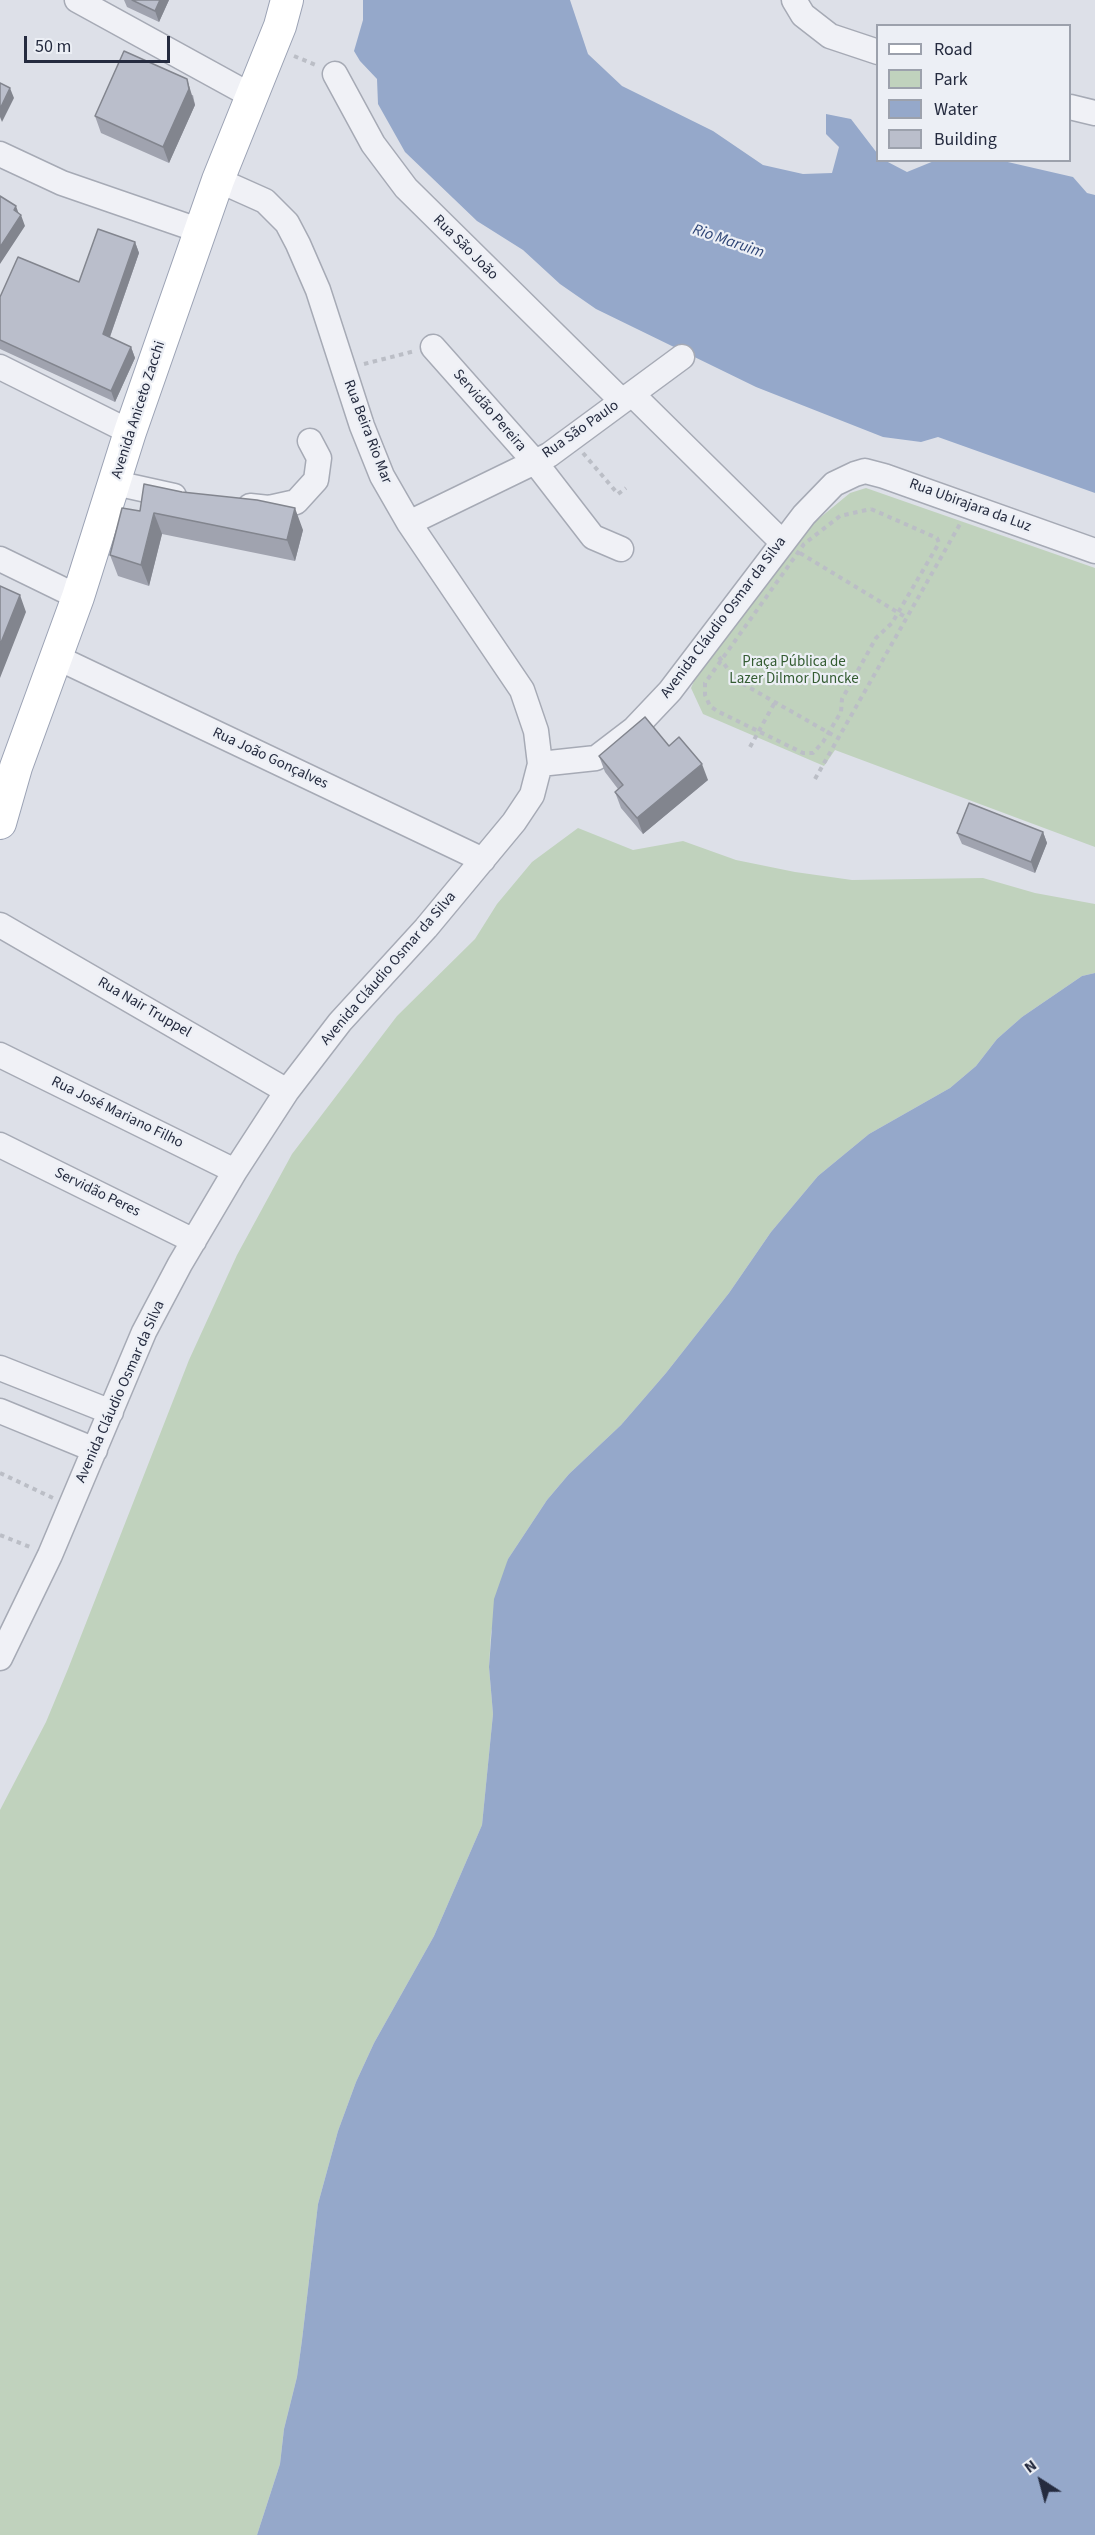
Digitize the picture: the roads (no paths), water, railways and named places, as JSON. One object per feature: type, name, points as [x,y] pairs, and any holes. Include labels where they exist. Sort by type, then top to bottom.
[{"type":"main road","name":"Avenida Aniceto Zacchi","points":[[0,823],[8,764],[56,657],[78,597],[130,432],[218,180],[283,13]]},
{"type":"street","points":[[77,0],[255,84]]},
{"type":"street","points":[[794,0],[803,15],[822,31],[876,51]]},
{"type":"street","name":"Rua São João","points":[[335,74],[373,144],[406,188],[627,398],[790,547]]},
{"type":"street","points":[[1071,107],[1095,113]]},
{"type":"street","points":[[0,154],[62,183],[201,231]]},
{"type":"street","name":"Rua Beira Rio Mar","points":[[218,180],[265,201],[287,222],[310,268],[382,476],[409,523],[522,690],[536,731],[540,764]]},
{"type":"street","name":"Servidão Pereira","points":[[433,347],[535,462],[593,537],[621,549]]},
{"type":"street","name":"Rua São Paulo","points":[[409,523],[535,462],[682,357]]},
{"type":"street","points":[[0,368],[130,432]]},
{"type":"street","points":[[226,504],[268,508],[296,502],[316,480],[319,458],[310,441]]},
{"type":"street","name":"Rua Ubirajara da Luz","points":[[844,478],[865,471],[875,473],[1095,551]]},
{"type":"street","name":"Avenida Cláudio Osmar da Silva","points":[[0,1658],[50,1555],[144,1332],[235,1170],[287,1091],[353,1006],[426,928],[524,809],[532,795],[540,764],[596,758],[615,746],[650,714],[714,649],[790,547],[824,494],[844,478]]},
{"type":"street","points":[[115,483],[194,500]]},
{"type":"street","points":[[0,559],[78,597]]},
{"type":"street","name":"Rua João Gonçalves","points":[[56,657],[483,860]]},
{"type":"street","name":"Rua Nair Truppel","points":[[0,925],[287,1091]]},
{"type":"street","name":"Rua José Mariano Filho","points":[[0,1055],[235,1170]]},
{"type":"street","name":"Servidão Peres","points":[[0,1145],[194,1241]]},
{"type":"street","points":[[0,1368],[111,1412]]},
{"type":"street","points":[[0,1411],[95,1450]]},
{"type":"water","name":"Rio Maruim","points":[[363,0],[570,0],[588,54],[622,86],[713,131],[763,165],[803,174],[832,173],[839,147],[826,134],[826,114],[851,119],[876,152],[876,162],[888,162],[907,172],[932,162],[1008,162],[1073,177],[1087,193],[1095,195],[1095,493],[938,437],[921,442],[883,437],[756,387],[596,309],[560,284],[523,250],[477,221],[405,152],[378,104],[377,79],[354,51],[363,20]]},
{"type":"water","points":[[1095,973],[1095,2535],[257,2535],[280,2464],[284,2429],[297,2377],[318,2204],[338,2131],[356,2082],[374,2043],[434,1936],[482,1825],[493,1714],[489,1667],[494,1599],[508,1559],[547,1500],[569,1474],[621,1425],[666,1373],[729,1293],[771,1232],[818,1176],[869,1134],[950,1088],[976,1066],[997,1039],[1022,1017],[1082,976]]},
{"type":"park label","name":"Praça Pública de Lazer Dilmor Duncke","points":[[794,672]]}]
